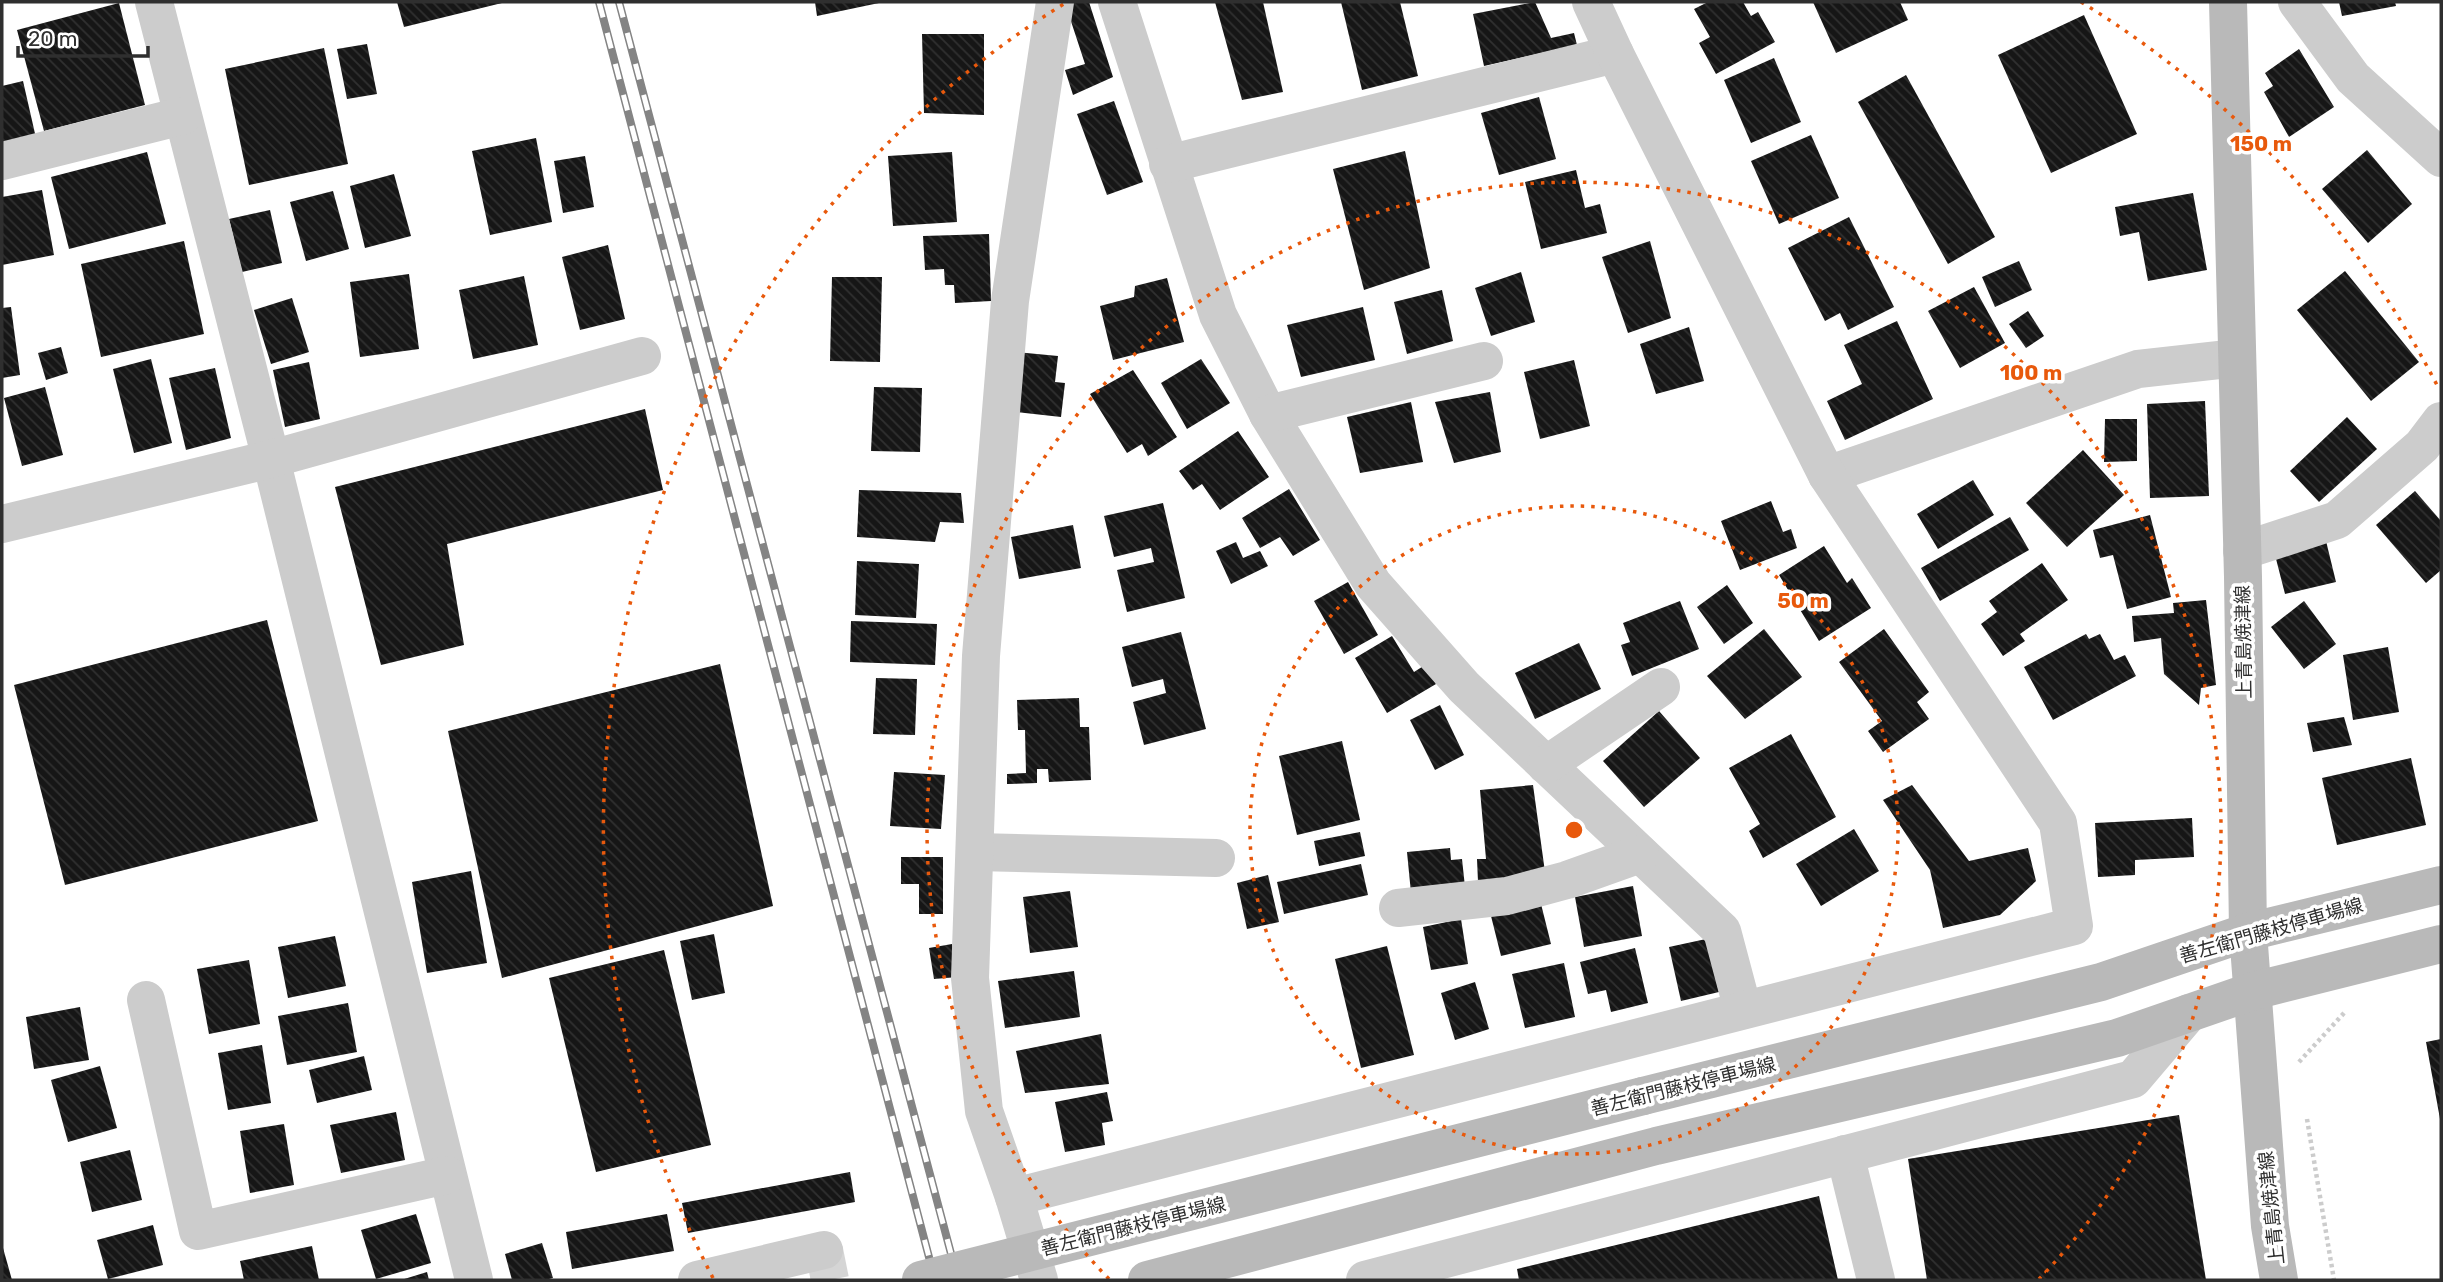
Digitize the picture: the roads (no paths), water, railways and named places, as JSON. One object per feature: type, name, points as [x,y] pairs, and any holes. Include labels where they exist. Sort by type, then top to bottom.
[{"type":"main road","name":"上青島焼津線","points":[[2228,2],[2242,551],[2248,932],[2270,1226],[2279,1280]]},
{"type":"main road","name":"善左衛門藤枝停車場線","points":[[921,1280],[2101,982],[2248,932],[2441,885]]},
{"type":"main road","points":[[1147,1280],[1656,1146],[2117,1038],[2253,991],[2441,944]]},
{"type":"street","points":[[154,2],[271,459],[474,1280]]},
{"type":"street","points":[[1117,2],[1218,315],[1268,414],[1373,584],[1464,687],[1722,931],[1743,1010]]},
{"type":"street","points":[[1014,1197],[2074,926],[2058,823],[1827,475],[1591,2]]},
{"type":"street","points":[[2297,2],[2353,78],[2441,158]]},
{"type":"street","points":[[1039,1280],[984,1111],[970,978],[981,656],[1010,301],[1052,6]]},
{"type":"street","points":[[1168,164],[1615,54]]},
{"type":"street","points":[[2,162],[182,116]]},
{"type":"street","points":[[2,524],[271,459],[642,356]]},
{"type":"street","points":[[1827,475],[2138,369],[2237,358]]},
{"type":"street","points":[[1268,414],[1484,361]]},
{"type":"street","points":[[2242,551],[2337,520],[2422,446],[2441,421]]},
{"type":"street","points":[[1546,765],[1661,687]]},
{"type":"street","points":[[975,852],[1216,858]]},
{"type":"street","points":[[1398,908],[1507,896],[1567,880],[1640,854]]},
{"type":"street","points":[[146,1000],[198,1231],[447,1175]]},
{"type":"street","points":[[1365,1280],[2133,1079],[2189,1013]]},
{"type":"street","points":[[1845,1154],[1876,1280]]},
{"type":"street","points":[[696,1280],[824,1250]]},
{"type":"tunnel","points":[[824,1250],[830,1280]]},
{"type":"railway","points":[[599,2],[935,1280]]},
{"type":"railway","points":[[619,2],[958,1280]]}]
